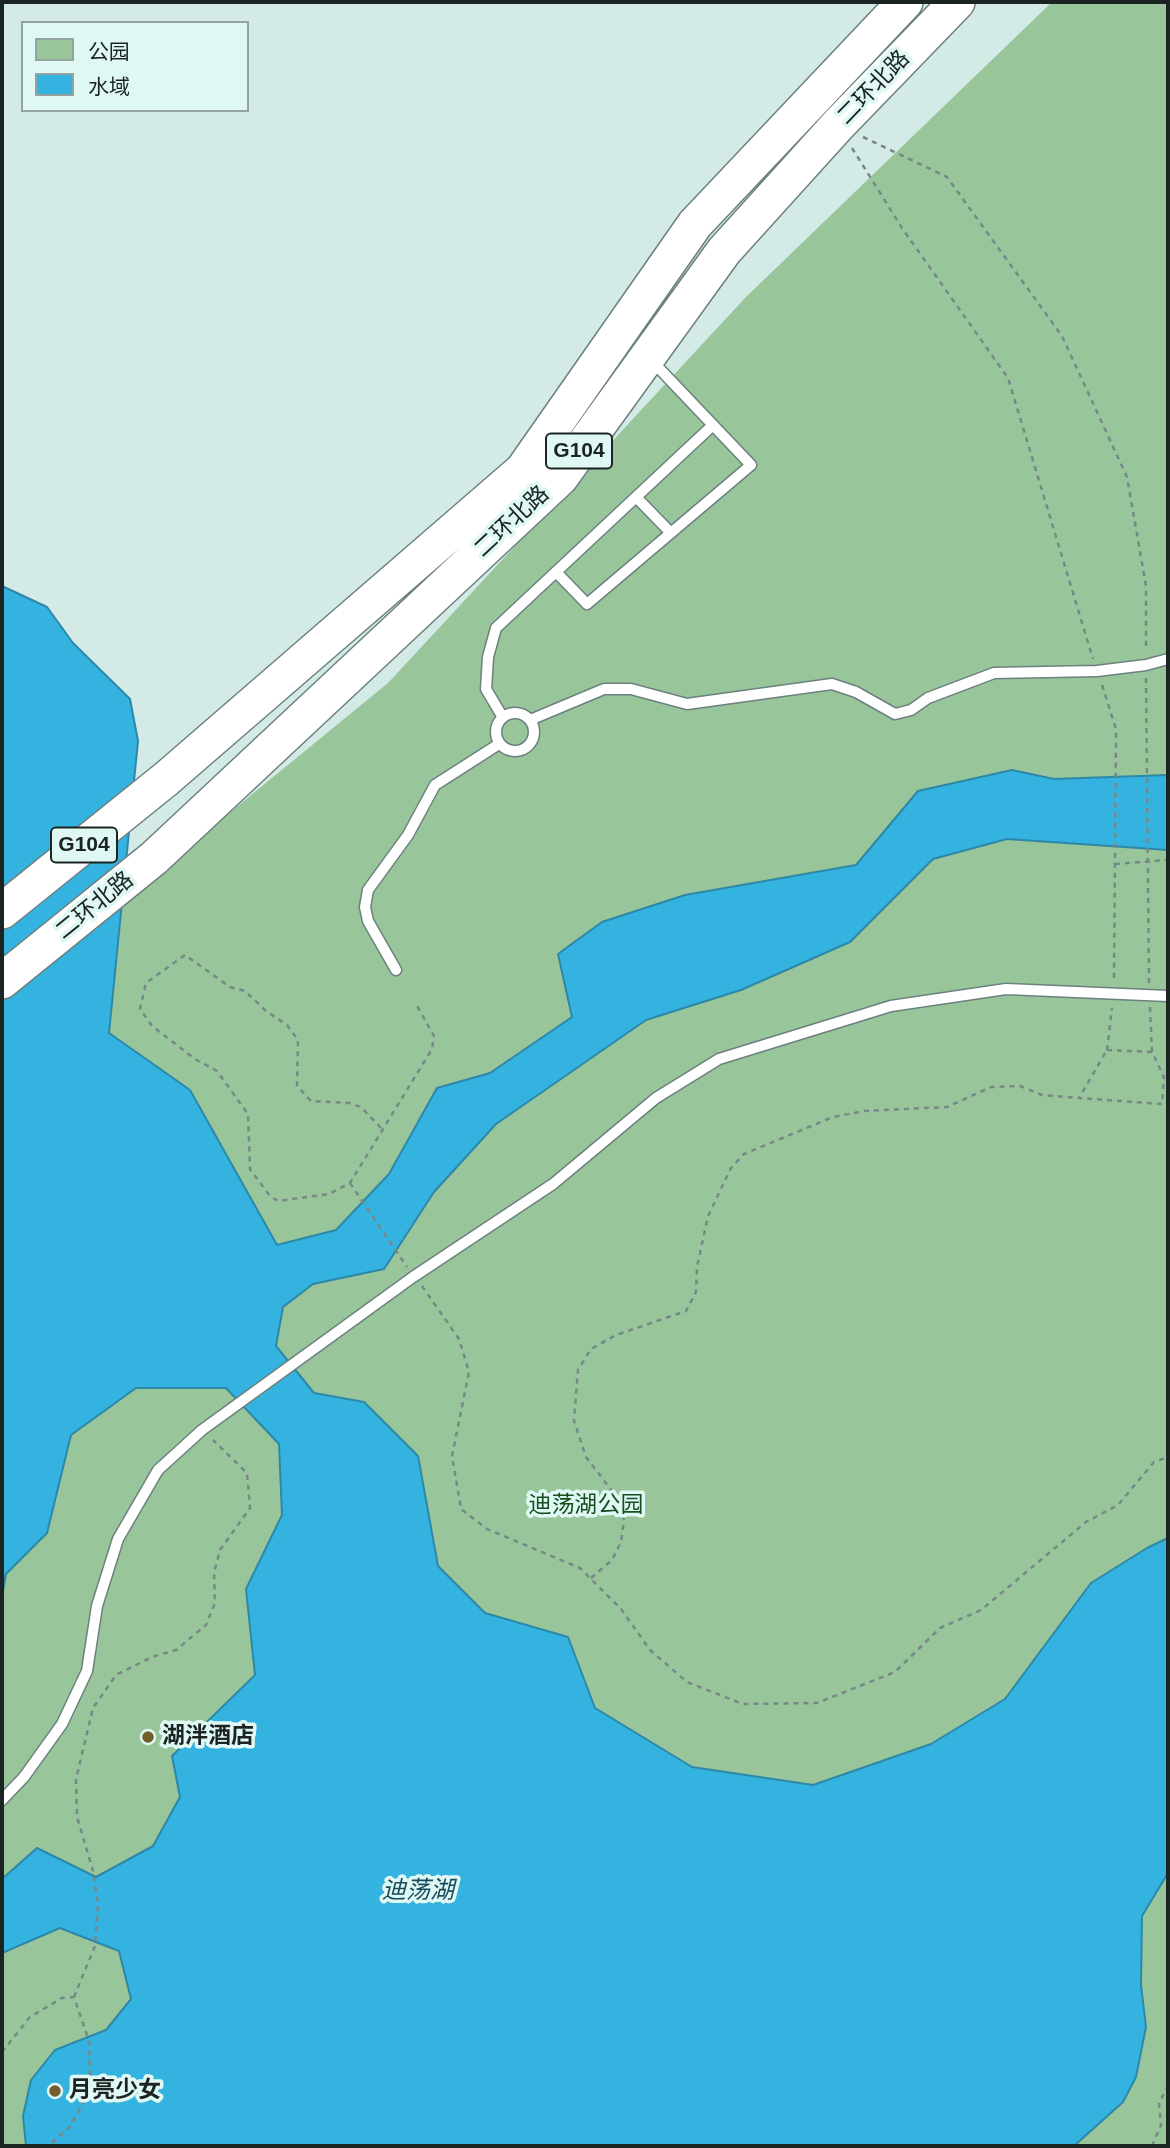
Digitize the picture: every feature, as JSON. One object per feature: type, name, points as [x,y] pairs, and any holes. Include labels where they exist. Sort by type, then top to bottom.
[{"type":"highway","name":"二环北路","points":[[2,911],[166,779],[523,470],[695,224],[905,2]]},
{"type":"highway","name":"二环北路","points":[[2,981],[155,858],[559,478],[724,251],[838,125],[957,2]]},
{"type":"lane","points":[[556,572],[587,604],[751,465],[647,357]]},
{"type":"lane","points":[[502,716],[486,689],[488,657],[496,628],[713,425]]},
{"type":"lane","points":[[636,498],[670,532]]},
{"type":"lane","points":[[530,720],[604,689],[631,689],[687,704],[832,684],[856,692],[895,714],[911,710],[928,698],[994,673],[1097,671],[1146,665],[1168,659]]},
{"type":"lane","points":[[517,712],[530,720],[534,734],[527,748],[512,752],[499,744],[495,730],[502,716],[517,712]]},
{"type":"lane","points":[[396,970],[368,922],[365,906],[368,890],[408,835],[435,785],[499,744]]},
{"type":"lane","points":[[2,1800],[24,1777],[62,1724],[87,1671],[97,1606],[118,1539],[158,1471],[202,1430],[413,1277],[553,1184],[656,1097],[719,1059],[891,1006],[1006,989],[1149,993],[1168,996]]},
{"type":"path","points":[[591,1578],[611,1560],[621,1542],[624,1520],[618,1499],[586,1457],[574,1421],[578,1370],[591,1349],[607,1339],[686,1311],[696,1292],[697,1267],[708,1216],[730,1168],[744,1154],[833,1116],[864,1111],[947,1107],[991,1087],[1020,1086],[1042,1095],[1162,1104],[1166,1077],[1152,1052],[1149,993],[1146,586],[1127,477],[1062,336],[947,177],[838,125]]},
{"type":"path","points":[[838,125],[902,228],[1008,378],[1116,729],[1114,992],[1107,1050],[1079,1098]]},
{"type":"path","points":[[1115,864],[1168,860]]},
{"type":"path","points":[[381,1128],[361,1107],[349,1103],[310,1101],[297,1086],[298,1040],[287,1025],[266,1011],[245,991],[230,987],[185,956],[146,983],[140,1009],[152,1026],[195,1059],[217,1070],[248,1114],[250,1169],[270,1196],[278,1201],[289,1201],[305,1195],[329,1194],[349,1183],[432,1049],[435,1036],[416,1004]]},
{"type":"path","points":[[1107,1050],[1152,1052]]},
{"type":"path","points":[[349,1183],[459,1339],[469,1372],[452,1456],[461,1508],[487,1529],[580,1569],[621,1609],[650,1650],[687,1682],[743,1704],[817,1703],[895,1672],[940,1628],[981,1610],[1086,1522],[1118,1505],[1154,1462],[1168,1457]]},
{"type":"path","points":[[48,2146],[69,2128],[83,2104],[90,2081],[89,2041],[74,1997],[95,1947],[98,1905],[93,1871],[77,1817],[76,1779],[93,1708],[116,1675],[152,1657],[176,1650],[206,1625],[215,1603],[214,1573],[220,1550],[250,1508],[247,1473],[202,1430]]},
{"type":"path","points":[[2,2049],[30,2017],[62,1998],[74,1997]]},
{"type":"path","points":[[1131,2146],[1149,2146],[1161,2125],[1159,2104],[1168,2086]]},
{"type":"green space","name":"迪荡湖公园","points":[[1052,2],[1168,2],[1168,2146],[2,2146],[2,999],[388,683],[746,297]]},
{"type":"water","name":"迪荡湖","points":[[2,586],[47,607],[73,643],[130,699],[138,741],[109,1033],[190,1090],[277,1245],[336,1230],[389,1174],[437,1088],[490,1073],[572,1017],[558,954],[602,922],[685,895],[856,865],[918,791],[1012,770],[1054,779],[1168,775],[1168,850],[1007,839],[933,859],[850,942],[741,990],[646,1020],[496,1124],[434,1192],[384,1269],[313,1284],[283,1307],[276,1346],[314,1393],[364,1402],[418,1456],[438,1566],[485,1613],[568,1637],[595,1708],[692,1767],[813,1785],[931,1744],[1005,1699],[1091,1583],[1168,1538],[1168,1873],[1142,1916],[1141,1985],[1146,2027],[1136,2077],[1123,2102],[1074,2146],[26,2146],[23,2116],[31,2080],[55,2050],[106,2030],[131,1999],[119,1951],[60,1928],[2,1953],[2,1879],[37,1848],[96,1877],[153,1846],[180,1797],[172,1756],[255,1675],[246,1589],[282,1515],[279,1444],[226,1388],[136,1388],[71,1435],[47,1533],[6,1574],[2,1597]]},
{"type":"place","name":"湖泮酒店","points":[[148,1737]]},
{"type":"place","name":"月亮少女","points":[[55,2091]]}]
